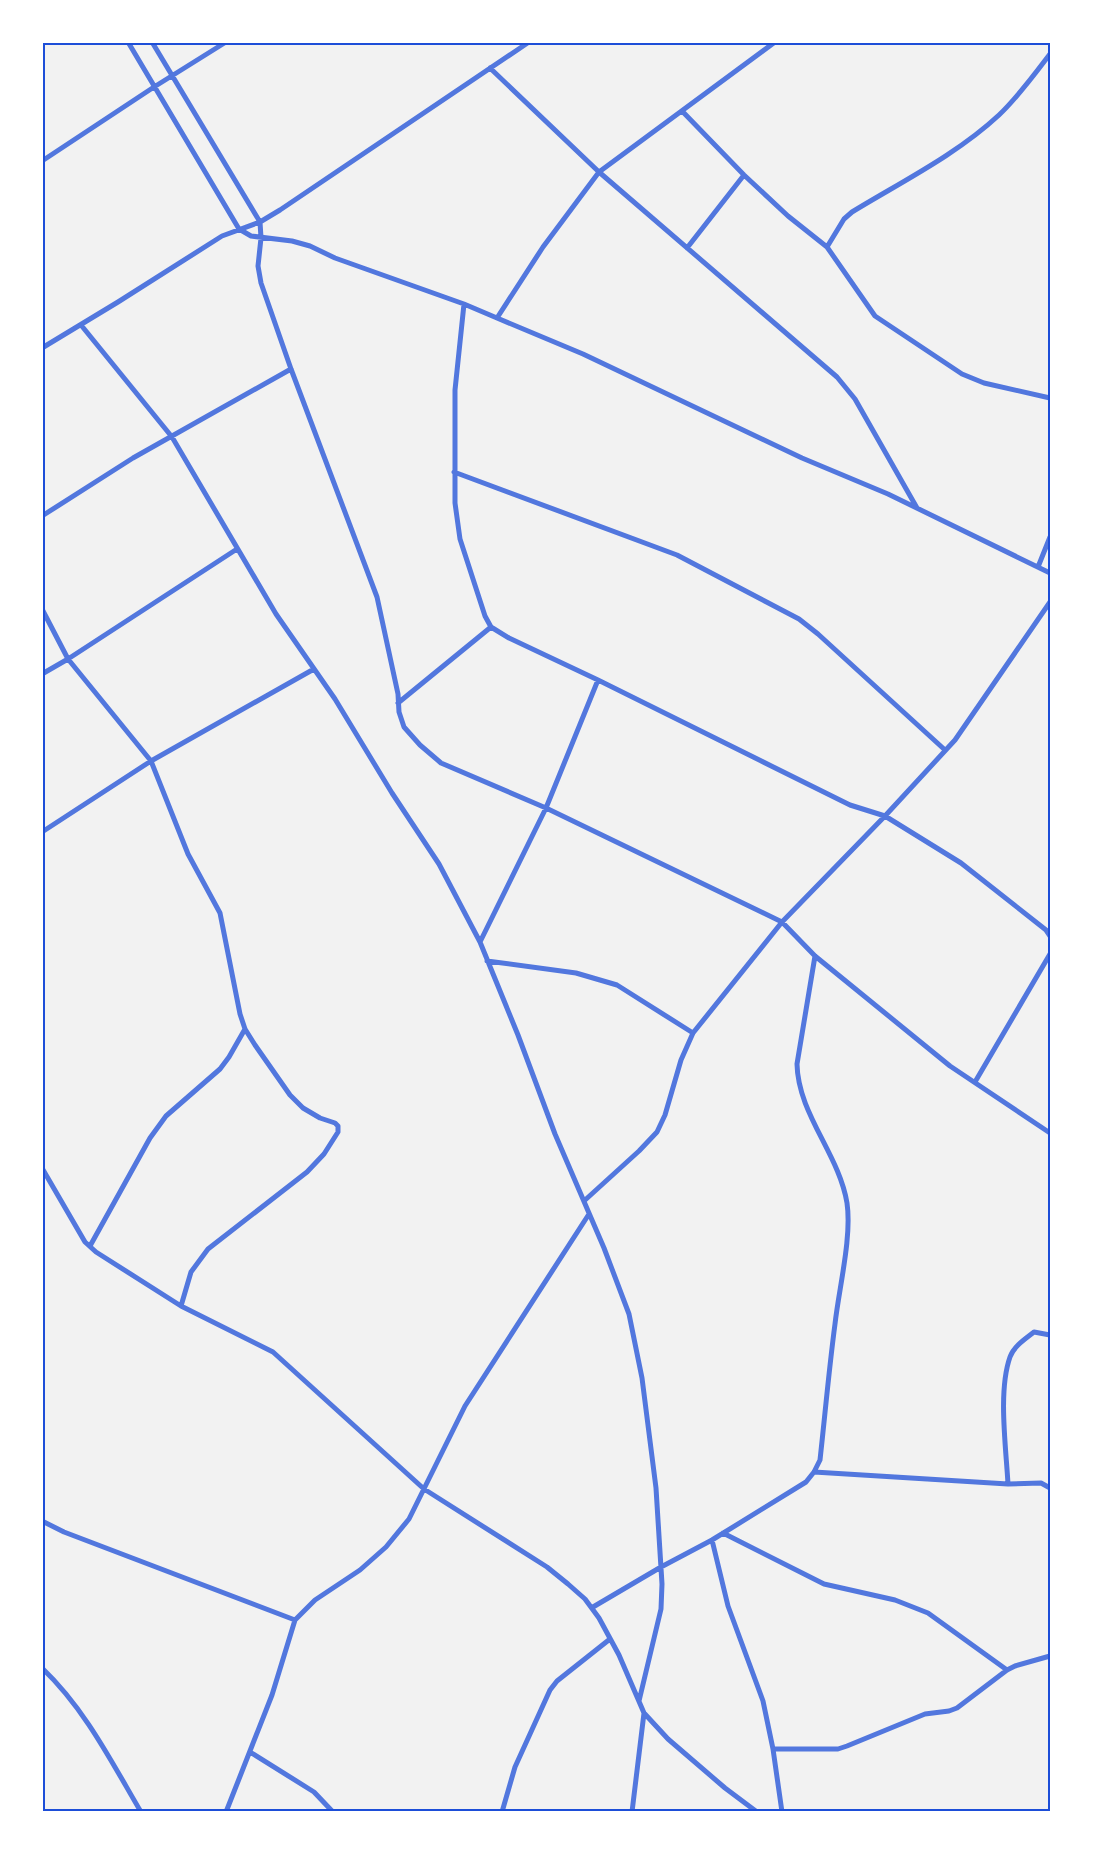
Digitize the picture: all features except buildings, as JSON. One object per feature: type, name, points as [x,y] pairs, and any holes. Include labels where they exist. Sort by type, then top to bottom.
[{"type":"street","points":[[128,42],[239,229],[251,236],[292,241],[310,246],[335,258],[464,304],[583,354],[802,458],[917,508],[1050,573]]},
{"type":"street","points":[[152,42],[260,222],[261,238],[258,266],[260,283],[377,597],[399,712],[404,727],[420,745],[441,763],[546,808],[782,922],[815,956],[950,1066],[1050,1133]]},
{"type":"street","points":[[42,161],[154,86],[226,42]]},
{"type":"street","points":[[42,348],[222,236],[260,222],[296,200],[529,42]]},
{"type":"street","points":[[497,318],[543,247],[599,172],[775,42]]},
{"type":"street","points":[[827,247],[844,218],[950,153],[997,117],[1014,100],[1050,54]]},
{"type":"street","points":[[490,68],[599,172],[837,377],[855,399],[917,508]]},
{"type":"street","points":[[682,111],[744,175],[788,216],[827,247],[875,316],[962,374],[984,383],[1050,398]]},
{"type":"street","points":[[687,248],[744,175]]},
{"type":"street","points":[[464,304],[455,390],[454,503],[460,539],[485,616],[491,627],[509,638],[850,805],[885,816],[961,863],[1046,930],[1050,936]]},
{"type":"street","points":[[81,325],[172,437],[276,614],[336,699],[392,793],[440,864],[480,942],[518,1035],[555,1134],[629,1314],[646,1403],[656,1488],[662,1584],[661,1609],[639,1701]]},
{"type":"street","points":[[42,516],[132,458],[291,369]]},
{"type":"street","points":[[454,472],[677,555],[799,619],[818,634],[945,750]]},
{"type":"street","points":[[1038,567],[1050,537]]},
{"type":"street","points":[[42,674],[237,549]]},
{"type":"street","points":[[584,1201],[657,1132],[665,1115],[681,1060],[693,1033],[782,922],[885,816],[945,750],[973,715],[1050,602]]},
{"type":"street","points":[[42,608],[68,659],[152,761],[188,854],[220,913],[240,1014],[245,1029],[290,1095],[303,1108],[338,1126],[338,1132],[324,1154],[307,1172],[208,1249],[191,1272],[181,1306]]},
{"type":"street","points":[[398,703],[491,627]]},
{"type":"street","points":[[42,832],[152,761],[314,669]]},
{"type":"street","points":[[480,942],[546,808],[598,680]]},
{"type":"street","points":[[975,1082],[1050,954]]},
{"type":"street","points":[[593,1608],[661,1567],[712,1540],[806,1482],[820,1460],[834,1325],[848,1227],[847,1204],[843,1187],[802,1095],[797,1075],[797,1064],[815,956]]},
{"type":"street","points":[[487,961],[576,973],[617,985],[693,1033]]},
{"type":"street","points":[[90,1246],[150,1138],[166,1116],[220,1069],[245,1029]]},
{"type":"street","points":[[42,1168],[85,1242],[96,1252],[181,1306],[273,1352],[424,1489],[547,1567],[585,1599],[593,1608],[610,1639],[644,1713],[668,1739],[757,1812]]},
{"type":"street","points":[[226,1812],[272,1695],[295,1620],[315,1600],[360,1570],[386,1547],[409,1518],[465,1406],[589,1214]]},
{"type":"street","points":[[1008,1484],[1004,1410],[1010,1357],[1017,1347],[1034,1332],[1050,1335]]},
{"type":"street","points":[[814,1472],[1008,1484],[1041,1483],[1050,1488]]},
{"type":"street","points":[[42,1521],[64,1532],[295,1620]]},
{"type":"street","points":[[723,1533],[824,1584],[895,1600],[928,1613],[1006,1670]]},
{"type":"street","points":[[712,1540],[728,1606],[763,1701],[773,1749],[782,1812]]},
{"type":"street","points":[[502,1812],[515,1767],[550,1690],[557,1681],[610,1639]]},
{"type":"street","points":[[773,1749],[838,1749],[847,1746],[925,1714],[957,1708],[1006,1670],[1050,1656]]},
{"type":"street","points":[[42,1668],[63,1688],[87,1720],[141,1812]]},
{"type":"street","points":[[632,1812],[644,1713]]},
{"type":"street","points":[[250,1752],[314,1792],[333,1812]]}]
